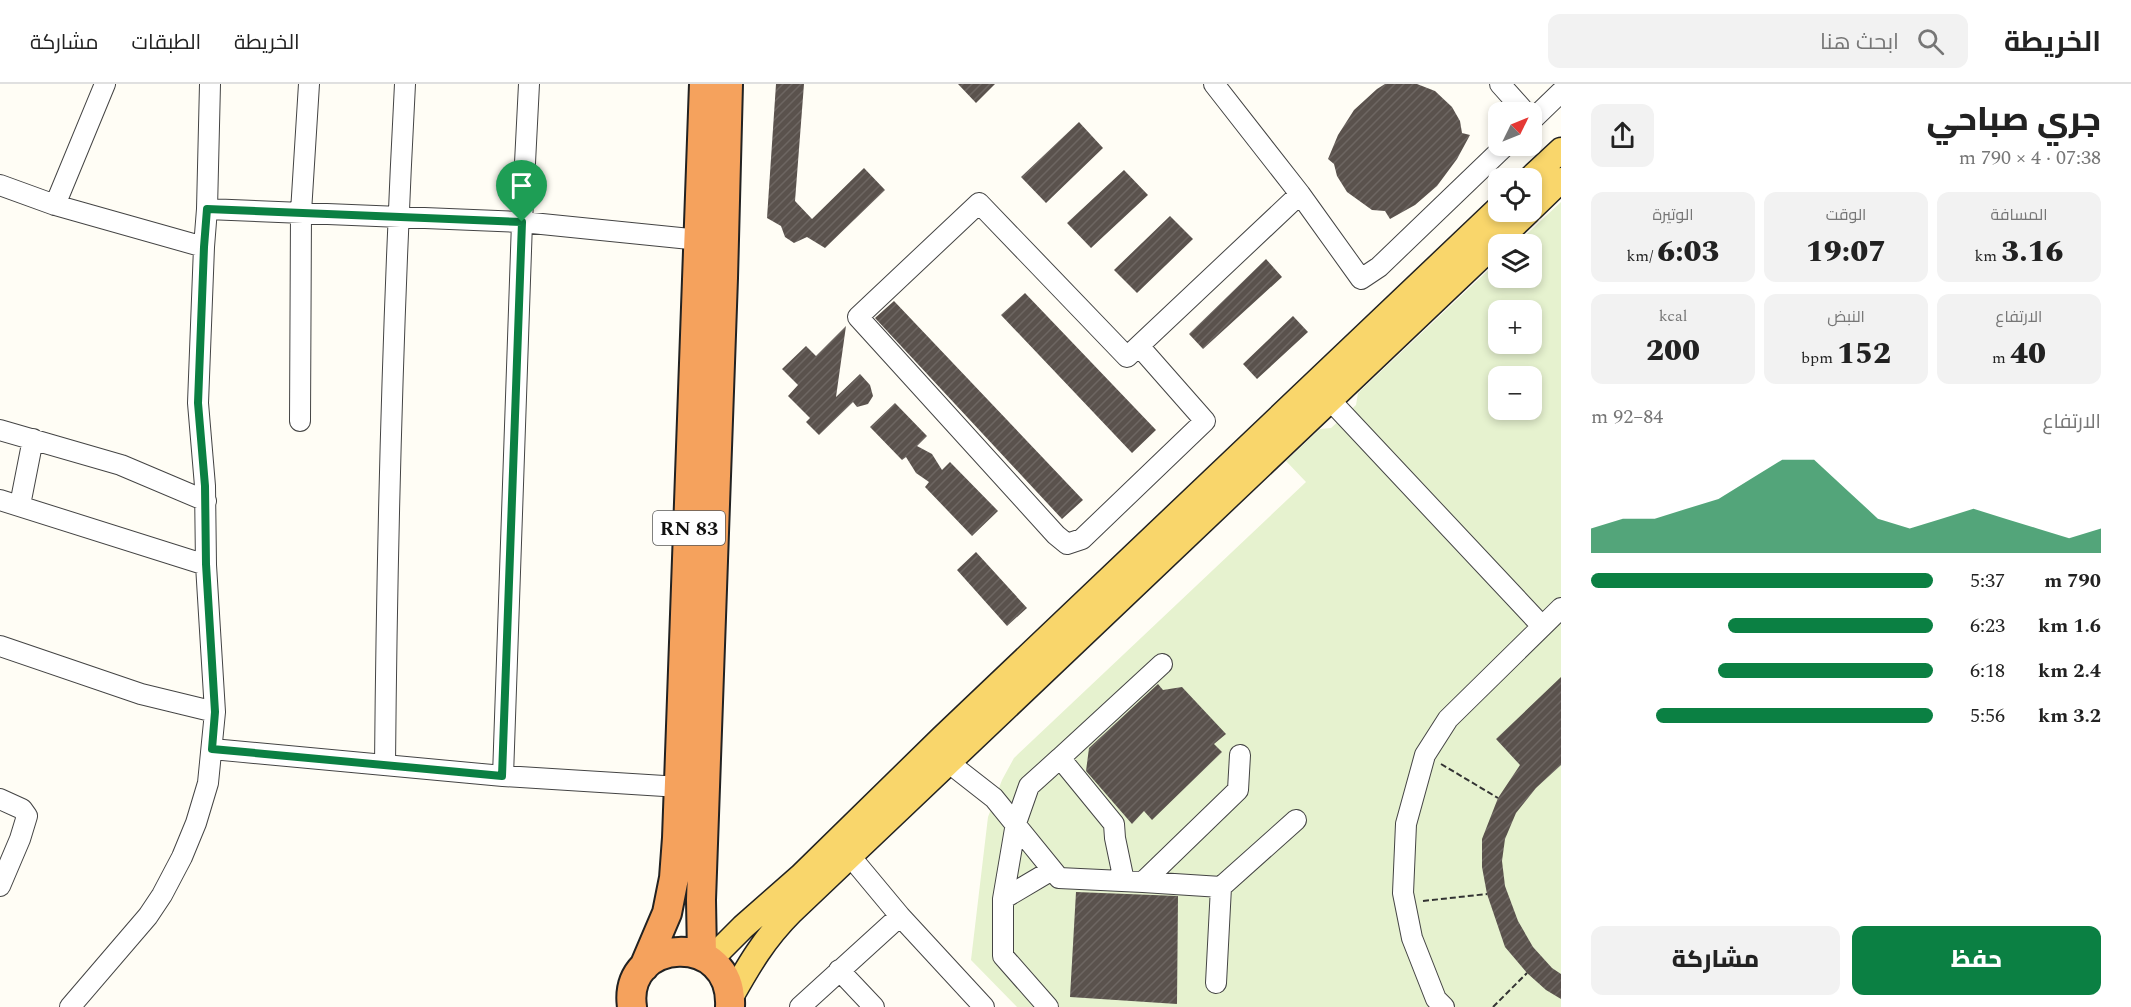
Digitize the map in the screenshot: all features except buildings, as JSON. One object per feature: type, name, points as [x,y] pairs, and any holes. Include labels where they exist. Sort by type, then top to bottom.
[{"type":"highway","name":"RN 83","points":[[644,967],[667,913],[674,879],[680,787],[704,84]]},
{"type":"highway","name":"RN 83","points":[[706,958],[701,889],[728,84]]},
{"type":"highway","points":[[632,1007],[632,988],[644,967],[653,959],[671,952],[690,952],[706,958],[720,970],[728,983],[730,1002]]},
{"type":"main road","points":[[1542,168],[1561,150]]},
{"type":"main road","points":[[1542,198],[1561,180]]},
{"type":"main road","points":[[706,958],[801,876],[942,738],[1488,219]]},
{"type":"main road","points":[[730,1002],[752,959],[770,933],[1517,222]]},
{"type":"street","points":[[55,205],[105,84]]},
{"type":"street","points":[[70,1007],[148,916],[162,895],[182,857],[196,823],[208,783],[215,712],[206,564],[206,501],[198,403],[210,84]]},
{"type":"street","points":[[300,421],[301,212],[309,84]]},
{"type":"street","points":[[385,765],[391,421],[405,84]]},
{"type":"street","points":[[502,776],[529,84]]},
{"type":"street","points":[[1214,84],[1300,194],[1361,279],[1379,267],[1495,156]]},
{"type":"street","points":[[1500,84],[1516,102]]},
{"type":"street","points":[[1542,110],[1561,92]]},
{"type":"street","points":[[0,185],[55,205],[204,247]]},
{"type":"street","points":[[1139,346],[1205,421],[1082,539],[1067,544],[1056,535],[858,317],[979,203],[1127,357],[1300,194]]},
{"type":"street","points":[[207,209],[522,222],[700,240]]},
{"type":"street","points":[[1330,400],[1542,626]]},
{"type":"street","points":[[0,430],[121,465],[206,501]]},
{"type":"street","points":[[20,505],[33,439]]},
{"type":"street","points":[[0,500],[206,564]]},
{"type":"street","points":[[1444,1007],[1436,999],[1412,938],[1403,893],[1406,824],[1425,755],[1448,719],[1561,608]]},
{"type":"street","points":[[0,646],[141,694],[215,712]]},
{"type":"street","points":[[1048,1007],[1003,956],[1003,899],[1017,823],[1029,786],[1162,664]]},
{"type":"street","points":[[212,749],[502,776],[680,787]]},
{"type":"street","points":[[1133,882],[1238,790],[1240,755]]},
{"type":"street","points":[[1060,758],[1114,824],[1114,838],[1133,882]]},
{"type":"street","points":[[948,762],[994,798],[1017,823],[1059,878],[1221,887],[1296,820]]},
{"type":"street","points":[[0,799],[22,809],[27,816],[0,886]]},
{"type":"street","points":[[850,856],[900,916],[984,1007]]},
{"type":"street","points":[[1003,899],[1052,870]]},
{"type":"street","points":[[1216,983],[1221,887]]},
{"type":"street","points":[[800,1007],[900,916]]},
{"type":"street","points":[[838,970],[874,1007]]},
{"type":"path","points":[[1425,755],[1498,798]]},
{"type":"path","points":[[1405,903],[1487,894]]},
{"type":"path","points":[[1493,1007],[1527,973]]},
{"type":"green space","points":[[1561,202],[1561,1007],[1017,1007],[971,960],[988,817],[1002,780],[1014,758],[1306,482],[1286,461],[1320,429],[1331,428],[1356,405],[1358,393],[1488,270],[1488,288],[1542,288],[1542,234],[1527,234]]},
{"type":"route","points":[[207,209],[522,222],[502,776],[212,749],[215,712],[206,564],[205,486],[198,403],[207,209]]}]
